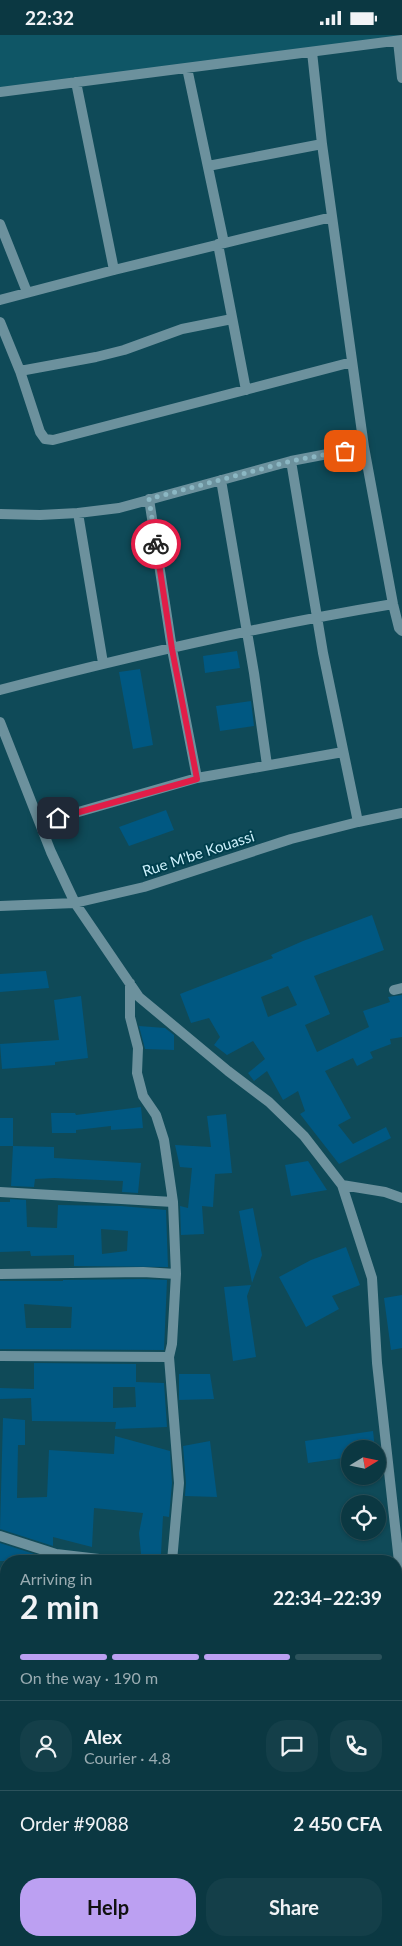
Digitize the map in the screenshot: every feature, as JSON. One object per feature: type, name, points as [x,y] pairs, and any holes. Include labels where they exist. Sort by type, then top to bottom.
[{"type":"street","points":[[0,92],[400,41],[402,78]]},
{"type":"street","points":[[312,52],[322,144],[364,447],[393,604],[399,628],[402,631]]},
{"type":"street","points":[[187,68],[208,166],[232,319],[246,390]]},
{"type":"street","points":[[76,82],[114,270]]},
{"type":"street","points":[[208,166],[322,144]]},
{"type":"street","points":[[0,300],[332,217]]},
{"type":"street","points":[[0,224],[27,292]]},
{"type":"street","points":[[20,371],[96,357],[124,350],[182,329],[232,319]]},
{"type":"street","points":[[0,322],[20,371],[40,432],[45,439],[53,440],[352,363]]},
{"type":"street","points":[[0,514],[78,513],[119,508],[291,461],[364,447]]},
{"type":"street","points":[[291,461],[317,617],[358,821]]},
{"type":"street","points":[[221,480],[267,765]]},
{"type":"street","points":[[149,499],[172,649],[197,779]]},
{"type":"street","points":[[78,513],[103,663]]},
{"type":"street","points":[[0,691],[103,663],[317,617],[393,604]]},
{"type":"street","points":[[0,722],[51,852],[75,903],[139,997],[228,1071],[269,1102],[304,1136],[342,1185],[372,1278],[377,1363],[398,1555]]},
{"type":"street","points":[[40,823],[197,779],[343,752]]},
{"type":"street","name":"Rue M'be Kouassi","points":[[0,906],[75,903],[144,887],[292,839],[358,821],[402,813]]},
{"type":"street","points":[[130,983],[130,1017],[138,1048],[137,1073],[143,1096],[156,1115],[164,1140],[173,1202],[176,1274],[172,1344],[169,1357],[179,1483],[173,1555]]},
{"type":"street","points":[[342,1185],[386,1192],[402,1198]]},
{"type":"street","points":[[0,1192],[173,1202]]},
{"type":"street","points":[[0,1274],[143,1272],[176,1274]]},
{"type":"street","points":[[0,1356],[169,1357]]},
{"type":"street","points":[[0,1536],[48,1555]]},
{"type":"shaded area","points":[[0,35],[402,35],[402,40],[0,92]]},
{"type":"building","points":[[237,651],[240,668],[205,673],[203,656]]},
{"type":"building","points":[[140,669],[153,745],[133,749],[119,672]]},
{"type":"building","points":[[251,701],[254,726],[220,731],[216,706]]},
{"type":"building","points":[[166,810],[174,830],[129,846],[119,827]]},
{"type":"building","points":[[372,915],[384,950],[314,976],[330,1014],[305,1025],[317,1052],[369,1027],[363,1011],[390,1002],[388,997],[402,995],[402,1037],[390,1039],[391,1044],[370,1052],[373,1058],[357,1066],[353,1058],[325,1071],[351,1118],[338,1125],[353,1144],[386,1127],[391,1138],[339,1164],[300,1114],[305,1111],[298,1091],[283,1100],[267,1071],[254,1081],[248,1073],[265,1059],[253,1041],[227,1055],[214,1045],[220,1037],[209,1018],[191,1023],[180,994],[273,958],[271,955]],"holes":[[[288,986],[297,1005],[268,1017],[261,997]]]},
{"type":"building","points":[[46,971],[49,988],[0,992],[0,974]]},
{"type":"building","points":[[81,996],[88,1058],[55,1062],[55,1065],[2,1069],[0,1044],[59,1040],[54,1000]]},
{"type":"building","points":[[139,1026],[165,1028],[174,1035],[174,1050],[145,1049]]},
{"type":"building","points":[[141,1107],[143,1128],[111,1130],[111,1126],[76,1130],[76,1133],[52,1133],[51,1113],[75,1113],[76,1115]]},
{"type":"building","points":[[226,1114],[232,1173],[215,1174],[213,1207],[202,1206],[204,1234],[181,1235],[180,1206],[188,1208],[192,1168],[180,1167],[175,1145],[211,1147],[207,1116]]},
{"type":"building","points":[[0,1118],[13,1118],[13,1146],[0,1146]]},
{"type":"building","points":[[13,1146],[54,1147],[54,1158],[141,1163],[138,1193],[122,1192],[123,1181],[54,1178],[35,1179],[34,1187],[11,1186]]},
{"type":"building","points":[[308,1161],[327,1190],[291,1196],[285,1165]]},
{"type":"building","points":[[10,1199],[26,1200],[27,1227],[57,1228],[58,1205],[121,1206],[166,1210],[168,1267],[74,1266],[74,1255],[31,1256],[30,1251],[0,1252],[0,1202],[10,1202]],"holes":[[[101,1229],[128,1231],[127,1251],[102,1254]]]},
{"type":"building","points":[[253,1208],[262,1255],[252,1283],[239,1211]]},
{"type":"building","points":[[346,1247],[360,1285],[332,1296],[339,1309],[306,1327],[279,1277],[311,1260]]},
{"type":"building","points":[[167,1280],[164,1350],[0,1349],[0,1281]],"holes":[[[24,1304],[72,1307],[71,1328],[26,1328]]]},
{"type":"building","points":[[251,1285],[247,1296],[256,1357],[233,1361],[224,1287]]},
{"type":"building","points":[[402,1295],[402,1348],[391,1350],[384,1298]]},
{"type":"building","points":[[34,1363],[136,1364],[136,1382],[164,1383],[167,1427],[115,1429],[116,1422],[32,1421],[31,1398],[0,1399],[0,1388],[34,1389]],"holes":[[[113,1387],[135,1387],[136,1407],[113,1408]]]},
{"type":"building","points":[[179,1374],[210,1374],[214,1399],[179,1400]]},
{"type":"building","points":[[3,1418],[25,1420],[25,1445],[18,1445],[17,1498],[47,1497],[49,1450],[114,1454],[115,1436],[170,1451],[172,1483],[169,1517],[163,1516],[161,1554],[141,1554],[139,1533],[143,1513],[94,1508],[92,1547],[53,1537],[53,1546],[0,1529]]},
{"type":"building","points":[[373,1431],[374,1440],[341,1440],[341,1458],[308,1463],[305,1441]]},
{"type":"building","points":[[210,1441],[217,1497],[185,1496],[186,1483],[183,1446]]},
{"type":"building","points":[[0,1543],[37,1555],[0,1555]]},
{"type":"way so far","points":[[156,544],[149,499],[291,461],[345,451]]},
{"type":"route","points":[[58,818],[197,779],[172,649],[156,544]]}]
